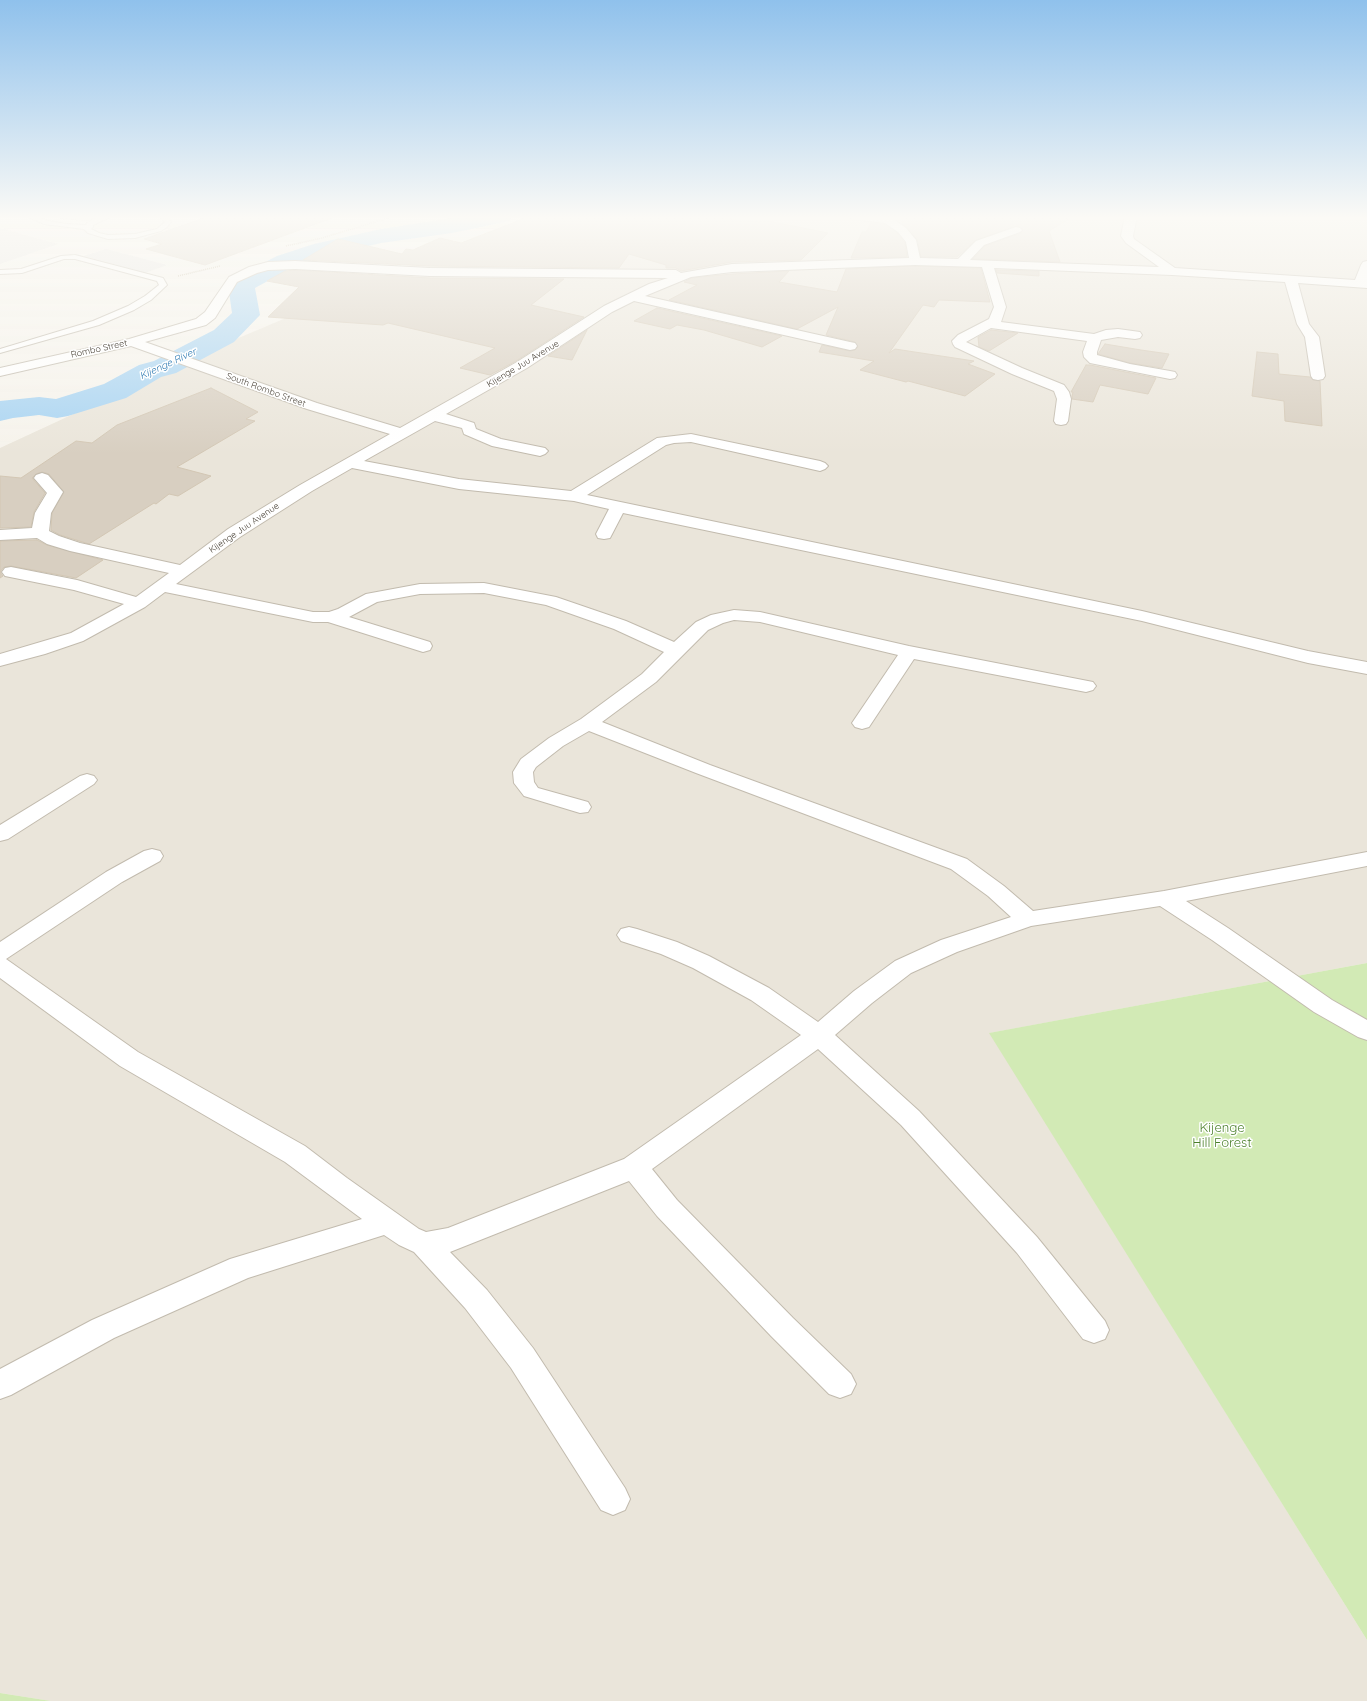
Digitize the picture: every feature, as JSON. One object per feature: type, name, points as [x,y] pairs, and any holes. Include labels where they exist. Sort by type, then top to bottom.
[{"type":"street","name":"Rombo Street","points":[[0,372],[132,342],[201,322],[210,315],[223,295]]},
{"type":"street","name":"Kijenge Juu Avenue","points":[[0,660],[38,650],[77,637],[139,603],[184,571],[234,532],[306,488],[522,365],[608,309],[636,295]]},
{"type":"street","points":[[996,295],[1000,307],[994,321],[963,338],[959,341],[960,344],[1016,371],[1059,388],[1064,399],[1061,421]]},
{"type":"street","points":[[1295,295],[1303,324],[1312,337],[1318,376]]},
{"type":"street","points":[[633,297],[850,346]]},
{"type":"street","points":[[990,324],[1095,338],[1106,334],[1118,333],[1135,335]]},
{"type":"street","points":[[1095,338],[1090,352],[1091,357],[1095,360],[1170,375]]},
{"type":"street","name":"South Rombo Street","points":[[132,342],[312,406],[401,433]]},
{"type":"street","points":[[432,415],[469,426],[469,431],[497,443],[540,451]]},
{"type":"street","points":[[574,496],[662,441],[674,438],[691,438],[820,466]]},
{"type":"street","points":[[350,463],[459,484],[574,496],[618,507],[1134,615],[1308,657],[1367,668]]},
{"type":"street","points":[[40,533],[43,513],[55,492],[42,478]]},
{"type":"street","points":[[604,534],[618,507]]},
{"type":"street","points":[[0,535],[40,533],[53,540],[76,547],[184,571]]},
{"type":"street","points":[[11,572],[77,584],[139,603]]},
{"type":"street","points":[[162,586],[313,617],[328,617],[344,613],[372,598],[420,589],[484,588],[550,601],[620,625],[676,650]]},
{"type":"street","points":[[580,807],[531,792],[524,783],[523,772],[528,763],[540,753],[588,723],[649,678],[702,626],[716,619],[734,615],[760,617],[909,652],[1086,686]]},
{"type":"street","points":[[328,617],[423,646]]},
{"type":"street","points":[[862,723],[909,652]]},
{"type":"street","points":[[588,723],[703,769],[959,864],[996,891],[1028,919]]},
{"type":"street","points":[[0,834],[87,780]]},
{"type":"street","points":[[0,953],[114,877],[152,856]]},
{"type":"street","points":[[424,1244],[450,1240],[568,1194],[634,1166],[819,1035],[863,997],[903,967],[949,946],[1028,919],[1164,898],[1367,859]]},
{"type":"street","points":[[1164,898],[1220,934],[1323,1006],[1367,1031]]},
{"type":"street","points":[[629,935],[669,948],[701,962],[760,994],[819,1035],[915,1124],[1027,1245],[1094,1330]]},
{"type":"street","points":[[0,966],[129,1059],[226,1113],[295,1154],[409,1237],[424,1244],[476,1299],[522,1358],[613,1499]]},
{"type":"street","points":[[634,1166],[667,1208],[782,1327],[840,1384]]},
{"type":"street","points":[[0,1386],[104,1329],[240,1268],[389,1222]]},
{"type":"lane","points":[[0,351],[96,323],[131,308],[151,295]]},
{"type":"shaded area","points":[[340,295],[1367,295],[1367,963],[990,1033],[1367,1640],[1367,1701],[51,1701],[0,1693],[0,448],[229,342]]},
{"type":"green space","name":"Kijenge Hill Forest","points":[[1367,963],[1367,1640],[989,1033]]},
{"type":"green space","points":[[0,1693],[51,1701],[0,1701]]},
{"type":"building","points":[[290,295],[543,295],[531,305],[584,317],[516,361],[490,375],[460,368],[495,348],[388,323],[383,325],[268,317]]},
{"type":"building","points":[[678,295],[988,295],[990,302],[939,300],[934,307],[923,305],[889,353],[895,349],[974,361],[968,364],[995,374],[965,396],[860,370],[874,361],[819,352],[822,345],[850,351],[855,350],[858,347],[855,342],[826,335],[838,307],[797,329],[669,300]]},
{"type":"building","points":[[657,308],[782,336],[762,347],[704,330],[677,325],[670,329],[634,321]]},
{"type":"building","points":[[587,330],[572,360],[548,356]]},
{"type":"building","points":[[991,330],[1018,333],[989,351],[979,347],[978,337]]},
{"type":"building","points":[[1105,344],[1169,354],[1162,368],[1130,363],[1098,354]]},
{"type":"building","points":[[1257,352],[1278,354],[1279,374],[1310,377],[1313,380],[1320,381],[1322,426],[1285,421],[1284,401],[1252,396]]},
{"type":"building","points":[[1086,365],[1156,378],[1148,394],[1100,385],[1093,402],[1072,399],[1073,392],[1071,392]]},
{"type":"building","points":[[211,388],[258,412],[246,419],[255,421],[177,467],[211,476],[178,496],[169,494],[156,504],[154,503],[89,544],[60,535],[51,530],[52,513],[64,492],[49,474],[42,472],[36,474],[32,478],[45,493],[34,512],[31,527],[0,528],[0,476],[21,478],[76,441],[92,443],[117,425]]},
{"type":"building","points":[[37,540],[47,545],[103,560],[76,578],[11,566],[4,567],[0,572],[0,541]]},
{"type":"waterway","name":"Kijenge River","points":[[0,412],[5,409],[39,406],[57,409],[115,391],[150,371],[165,367],[224,336],[246,315],[243,295]]}]
